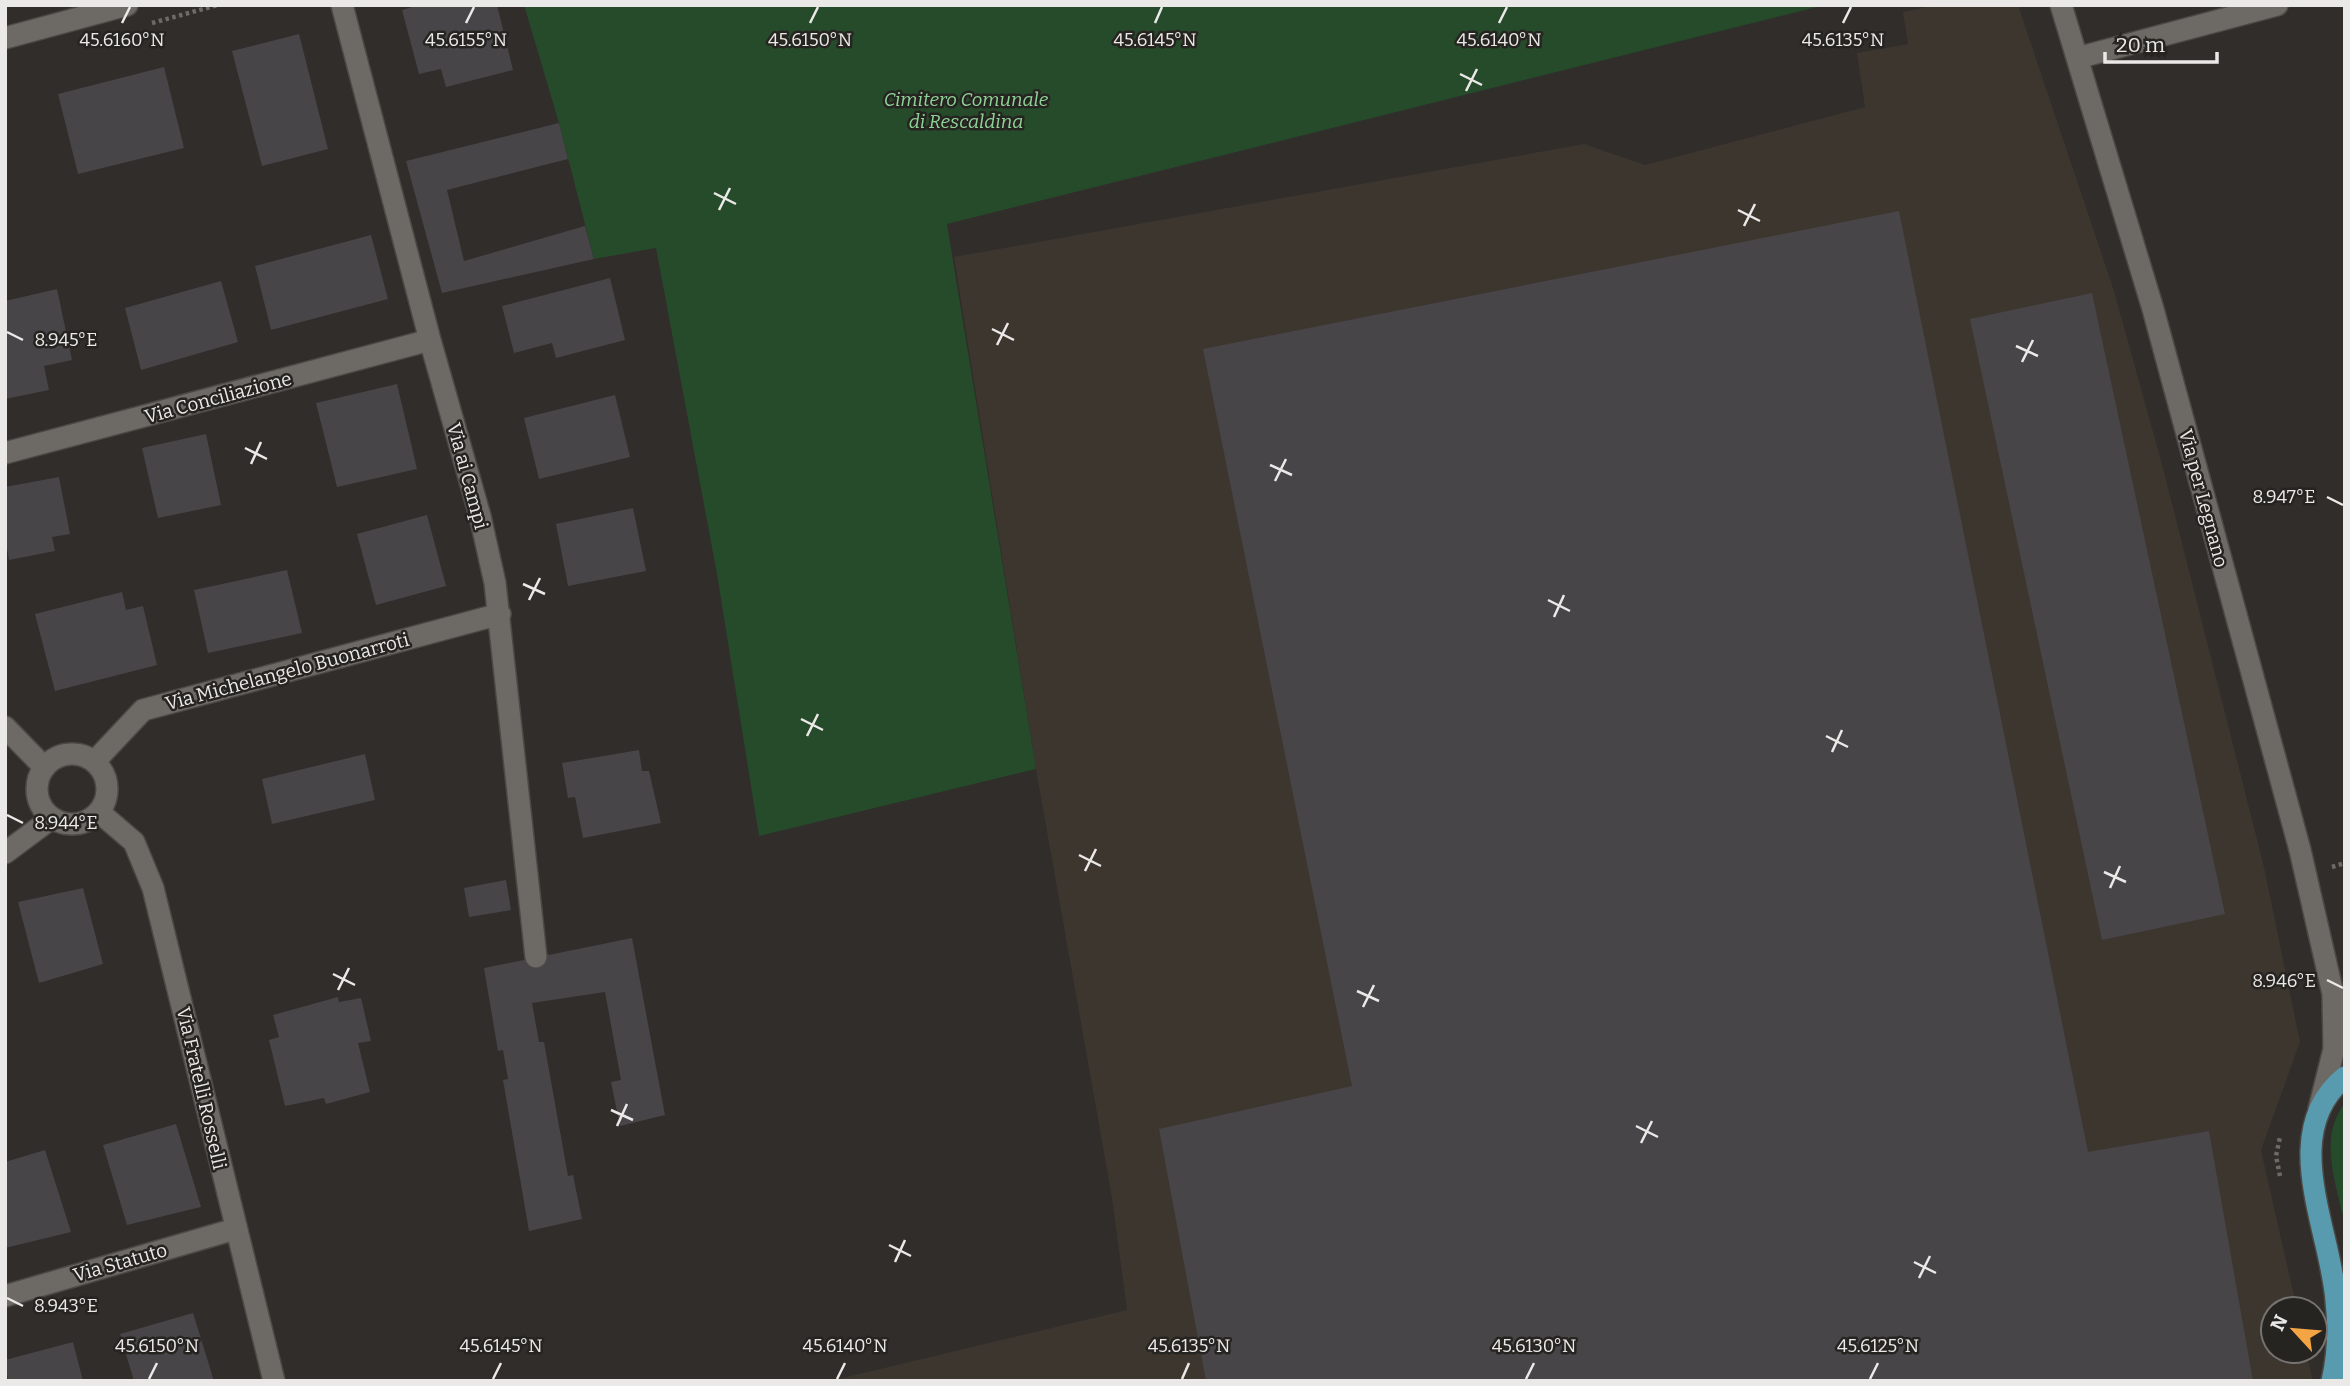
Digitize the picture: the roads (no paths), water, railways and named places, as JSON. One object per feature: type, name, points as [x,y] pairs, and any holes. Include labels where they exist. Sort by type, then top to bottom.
[{"type":"main road","points":[[2332,1381],[2337,1336],[2336,1300],[2310,1167],[2312,1135],[2319,1109],[2345,1077]]},
{"type":"street","points":[[5,38],[127,5]]},
{"type":"street","name":"Via ai Campi","points":[[342,5],[430,340],[480,516],[495,583],[536,957]]},
{"type":"street","name":"Via per Legnano","points":[[2061,5],[2153,309],[2339,1003],[2334,1049],[2319,1109]]},
{"type":"street","points":[[2077,58],[2277,5]]},
{"type":"street","name":"Via Conciliazione","points":[[5,453],[430,340]]},
{"type":"street","name":"Via Michelangelo Buonarroti","points":[[94,761],[144,710],[500,614]]},
{"type":"street","points":[[5,727],[44,767]]},
{"type":"street","points":[[73,753],[94,761],[107,780],[105,802],[99,812],[92,819],[72,824],[52,818],[38,800],[37,789],[44,767],[62,755],[73,753]]},
{"type":"street","name":"Via Fratelli Rosselli","points":[[99,812],[134,842],[153,888],[274,1381]]},
{"type":"street","points":[[5,853],[52,818]]},
{"type":"street","name":"Via Statuto","points":[[5,1296],[235,1228]]},
{"type":"park label","name":"Cimitero Comunale di Rescaldina","points":[[966,110]]}]
